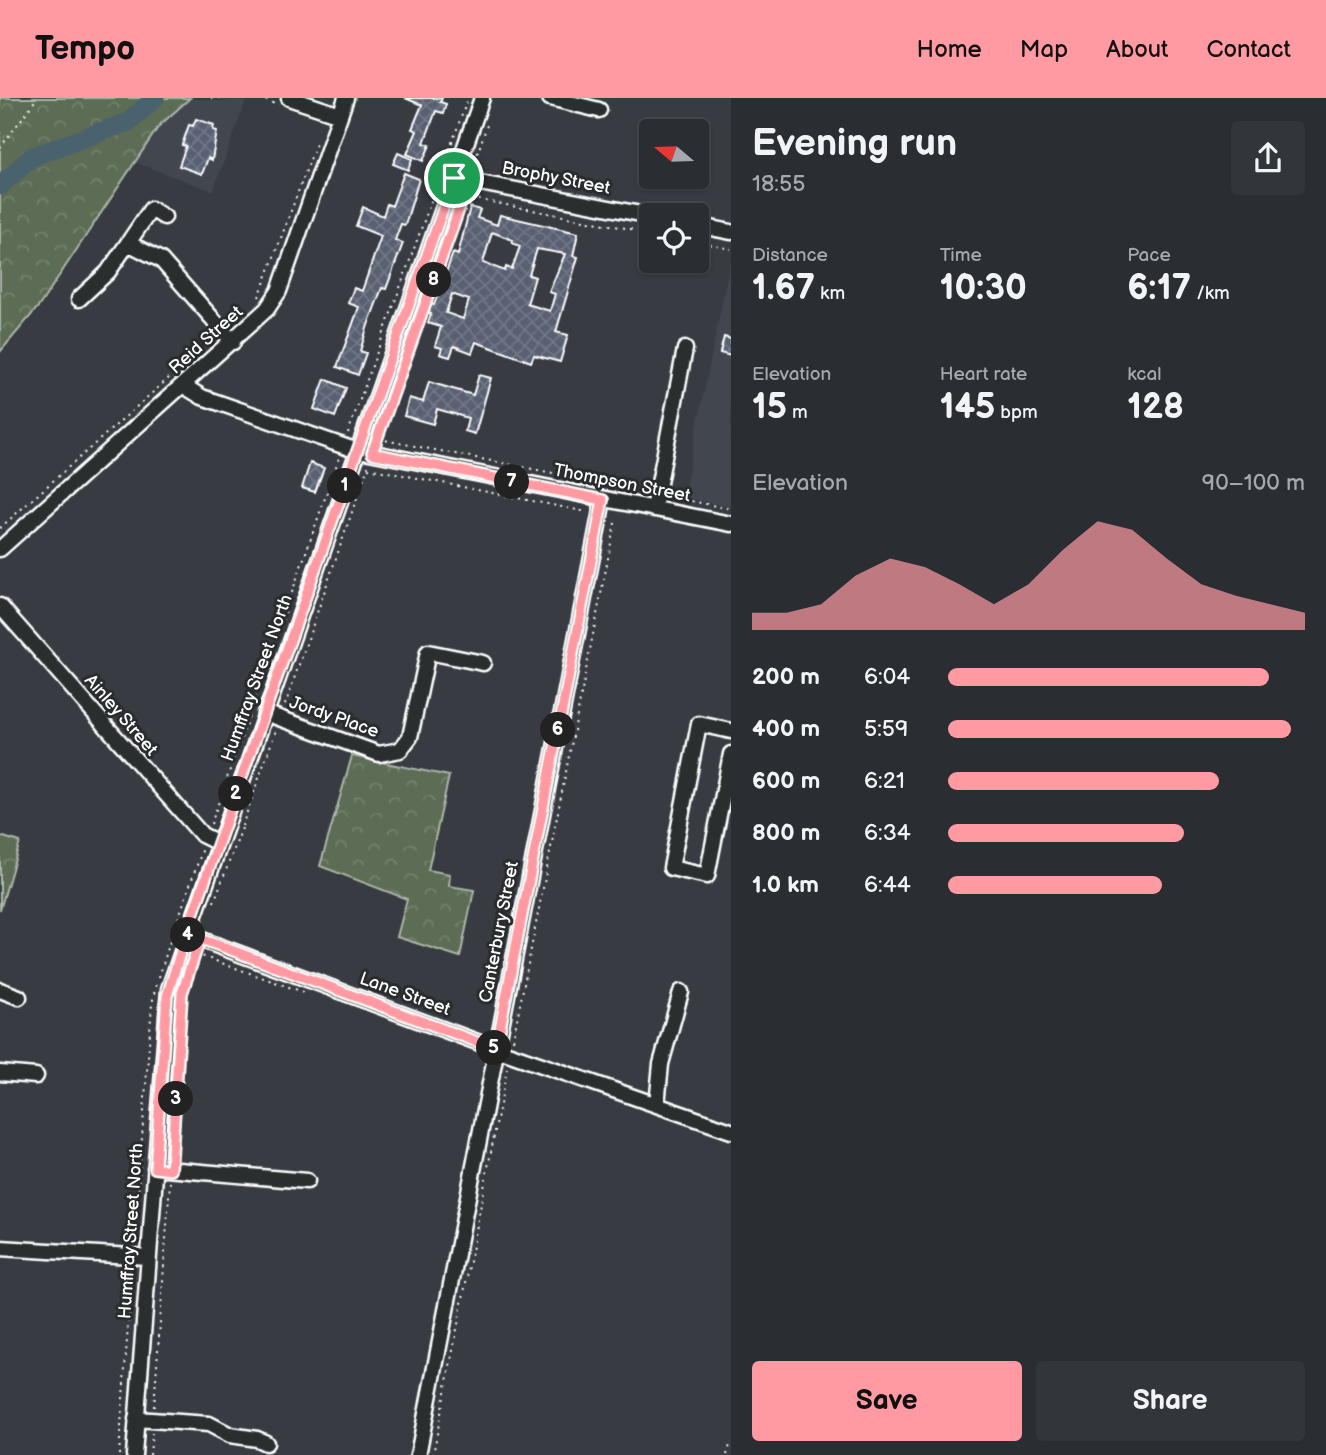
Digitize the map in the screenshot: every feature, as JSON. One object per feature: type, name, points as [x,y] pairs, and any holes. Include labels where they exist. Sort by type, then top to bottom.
[{"type":"street","points":[[289,98],[340,115]]},
{"type":"street","name":"Reid Street","points":[[0,549],[268,309],[279,291],[346,98]]},
{"type":"street","name":"Humffray Street North","points":[[134,1455],[141,1256],[155,1168],[167,996],[189,938],[218,843],[363,447],[482,98]]},
{"type":"street","points":[[550,98],[599,110]]},
{"type":"street","name":"Brophy Street","points":[[454,178],[639,214]]},
{"type":"street","points":[[79,299],[111,268],[151,209],[164,217]]},
{"type":"street","points":[[709,228],[731,232]]},
{"type":"street","points":[[128,243],[161,260],[233,342]]},
{"type":"street","points":[[653,509],[685,349]]},
{"type":"street","name":"Thompson Street","points":[[184,386],[202,397],[363,447],[603,500],[731,524]]},
{"type":"street","name":"Canterbury Street","points":[[418,1455],[603,500]]},
{"type":"street","name":"Ainley Street","points":[[0,606],[202,835],[218,843]]},
{"type":"street","name":"Jordy Place","points":[[265,713],[379,754],[400,750],[410,737],[428,652],[484,663]]},
{"type":"street","points":[[731,731],[699,724],[671,869],[707,876],[725,814],[731,754]]},
{"type":"street","name":"Lane Street","points":[[189,938],[731,1131]]},
{"type":"street","points":[[0,990],[19,997]]},
{"type":"street","points":[[657,1105],[661,1064],[681,992]]},
{"type":"street","points":[[0,1073],[36,1076]]},
{"type":"street","points":[[155,1168],[307,1181]]},
{"type":"street","points":[[0,1248],[141,1256]]},
{"type":"street","points":[[136,1419],[209,1424],[224,1433],[257,1438],[266,1443]]},
{"type":"path","points":[[0,148],[37,98]]},
{"type":"path","points":[[211,98],[225,98]]},
{"type":"path","points":[[214,902],[368,468],[363,447],[468,98]]},
{"type":"path","points":[[211,824],[464,197],[488,122]]},
{"type":"path","points":[[464,197],[639,231]]},
{"type":"path","points":[[709,245],[731,249]]},
{"type":"path","points":[[363,447],[607,484]]},
{"type":"path","points":[[368,468],[589,513]]},
{"type":"path","points":[[513,1041],[616,518]]},
{"type":"path","points":[[189,938],[203,847]]},
{"type":"path","points":[[150,1455],[180,1017]]},
{"type":"path","points":[[433,1455],[508,1063]]},
{"type":"path","points":[[118,1455],[141,1256],[141,1160]]},
{"type":"path","points":[[727,1455],[731,1442]]},
{"type":"shaded area","points":[[190,98],[219,101],[247,98],[213,191],[134,162],[159,126]]},
{"type":"shaded area","points":[[731,258],[731,507],[683,497]]},
{"type":"green space","points":[[0,98],[190,98],[159,126],[39,306],[0,352]]},
{"type":"green space","points":[[352,756],[449,776],[428,870],[450,874],[449,886],[474,890],[460,957],[397,937],[407,899],[320,866]]},
{"type":"green space","points":[[0,836],[20,842],[0,910]]},
{"type":"building","points":[[405,98],[442,98],[440,102],[446,104],[443,113],[436,111],[424,143],[430,145],[423,161],[407,154],[417,131],[412,129],[422,105]]},
{"type":"building","points":[[196,119],[214,125],[213,130],[217,131],[212,160],[208,158],[202,174],[179,166],[189,125],[193,126]]},
{"type":"building","points":[[398,153],[412,159],[408,170],[393,164]]},
{"type":"building","points":[[404,173],[419,179],[405,225],[401,224],[395,240],[403,243],[386,289],[382,288],[368,325],[360,351],[366,353],[358,375],[337,367],[359,307],[348,303],[354,288],[362,291],[381,236],[356,226],[363,207],[383,216],[387,204],[392,206]]},
{"type":"building","points":[[470,207],[480,210],[477,218],[497,225],[500,215],[578,233],[573,256],[578,257],[556,332],[568,335],[560,362],[534,355],[531,362],[476,342],[472,353],[454,346],[450,357],[440,354],[442,348],[435,346],[441,327],[428,323],[431,314],[428,313],[431,304],[434,305],[453,253],[458,255]],"holes":[[[492,232],[513,240],[512,243],[520,246],[512,269],[506,267],[505,271],[483,263]],[[537,249],[565,254],[549,292],[555,294],[550,311],[527,304],[535,277],[529,275]],[[452,294],[469,300],[463,319],[446,313]]]},
{"type":"building","points":[[724,337],[731,339],[731,356],[720,353]]},
{"type":"building","points":[[479,375],[491,378],[475,434],[465,431],[468,418],[437,409],[433,424],[404,416],[409,398],[423,402],[429,382],[473,395]]},
{"type":"building","points":[[325,379],[346,388],[335,417],[314,409]]},
{"type":"building","points":[[310,463],[324,468],[315,492],[302,488]]},
{"type":"waterway","points":[[0,186],[31,157],[128,122],[155,98]]},
{"type":"route","points":[[454,178],[186,934],[200,939],[182,993],[171,1170],[155,1168],[167,996],[186,934],[223,947],[496,1049],[603,500],[372,453],[469,181],[454,178]]}]
